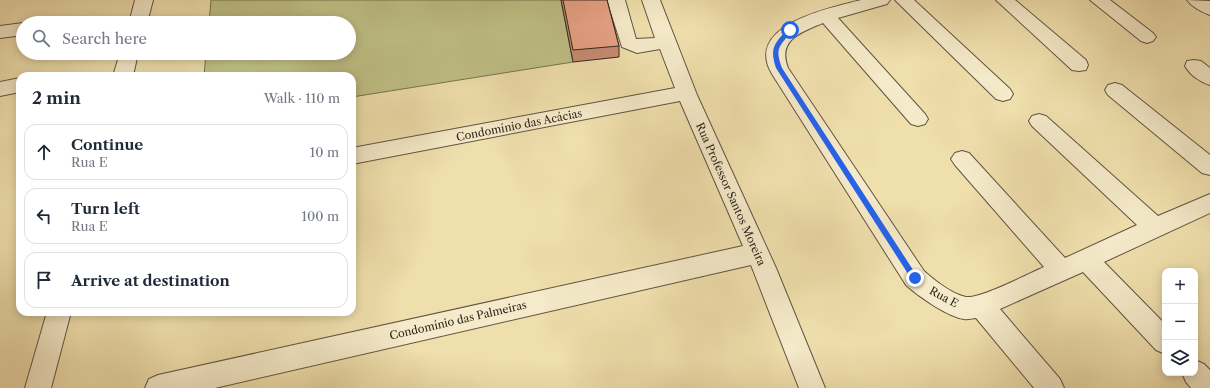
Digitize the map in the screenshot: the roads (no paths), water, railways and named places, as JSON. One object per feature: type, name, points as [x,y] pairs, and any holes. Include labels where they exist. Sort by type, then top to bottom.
[{"type":"street","points":[[140,16],[144,0]]},
{"type":"street","points":[[616,0],[628,43],[637,47],[665,42]]},
{"type":"street","name":"Rua Professor Santos Moreira","points":[[651,0],[665,42],[686,93],[758,253],[812,388]]},
{"type":"street","name":"Rua E","points":[[881,0],[827,16],[790,30],[783,36],[776,46],[775,56],[779,68],[915,278],[928,290],[964,308],[982,306],[1210,203]]},
{"type":"street","points":[[904,0],[1003,94]]},
{"type":"street","points":[[1005,0],[1080,66]]},
{"type":"street","points":[[1099,0],[1147,37]]},
{"type":"street","points":[[1196,0],[1210,9]]},
{"type":"street","points":[[827,16],[918,119]]},
{"type":"street","points":[[0,32],[16,30]]},
{"type":"street","points":[[124,72],[128,60]]},
{"type":"street","points":[[1194,66],[1210,78]]},
{"type":"street","points":[[0,90],[16,86]]},
{"type":"street","points":[[1115,90],[1210,167]]},
{"type":"street","name":"Condomínio das Acácias","points":[[356,155],[686,93]]},
{"type":"street","points":[[1039,121],[1155,228]]},
{"type":"street","points":[[962,159],[1061,270]]},
{"type":"street","name":"Condomínio das Palmeiras","points":[[158,388],[758,253]]},
{"type":"street","points":[[1086,259],[1163,340]]},
{"type":"street","points":[[982,306],[1051,388]]},
{"type":"street","points":[[38,388],[58,316]]},
{"type":"street","points":[[1197,376],[1209,388]]}]
